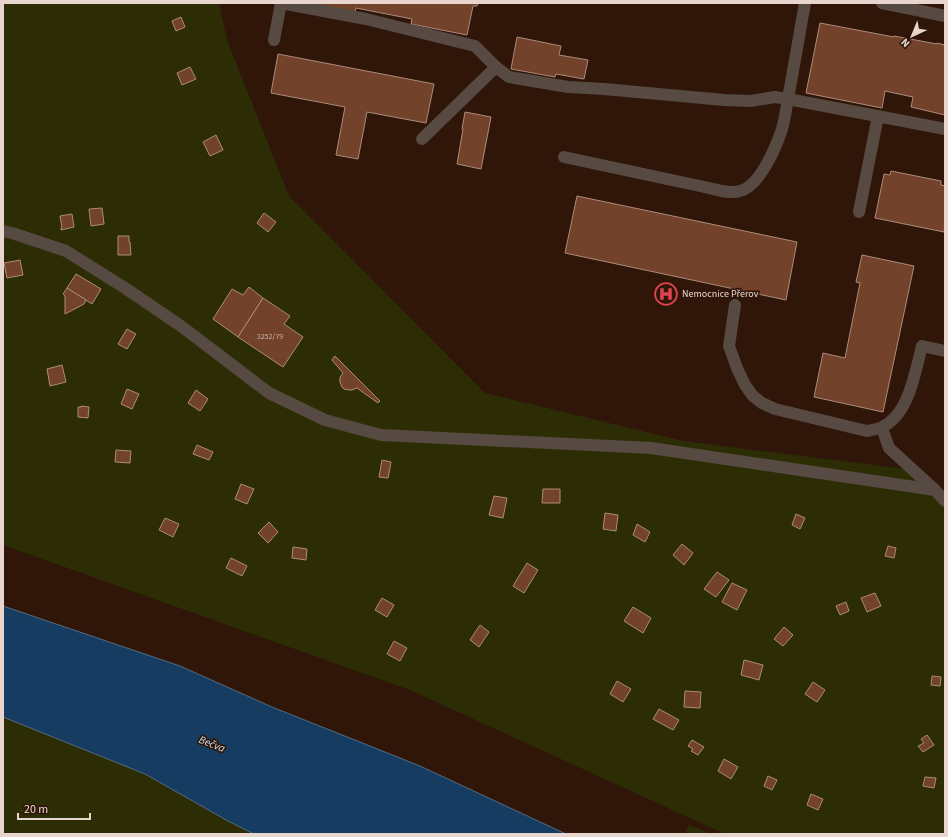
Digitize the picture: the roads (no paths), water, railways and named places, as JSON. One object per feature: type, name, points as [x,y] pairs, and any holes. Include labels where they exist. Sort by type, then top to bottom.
[{"type":"lane","points":[[274,40],[281,3],[366,19],[475,46],[496,67],[509,77],[568,87],[724,100],[750,101],[775,97],[945,129]]},
{"type":"lane","points":[[564,157],[730,192],[740,191],[749,187],[761,174],[771,156],[782,129],[805,3]]},
{"type":"lane","points":[[882,3],[945,16]]},
{"type":"lane","points":[[422,139],[496,67]]},
{"type":"lane","points":[[859,212],[878,116]]},
{"type":"lane","points":[[3,231],[66,251],[125,288],[174,322],[269,393],[325,420],[381,435],[651,448],[935,490]]},
{"type":"lane","points":[[735,305],[729,346],[745,385],[753,396],[762,403],[775,409],[867,430],[882,428],[892,420],[902,408],[909,393],[922,346],[945,352]]},
{"type":"lane","points":[[882,428],[889,448],[945,501]]},
{"type":"water","name":"Bečva","points":[[3,606],[180,666],[272,707],[420,766],[566,834],[254,834],[145,774],[3,717]]},
{"type":"place","name":"Nemocnice Přerov","points":[[666,294]]}]
